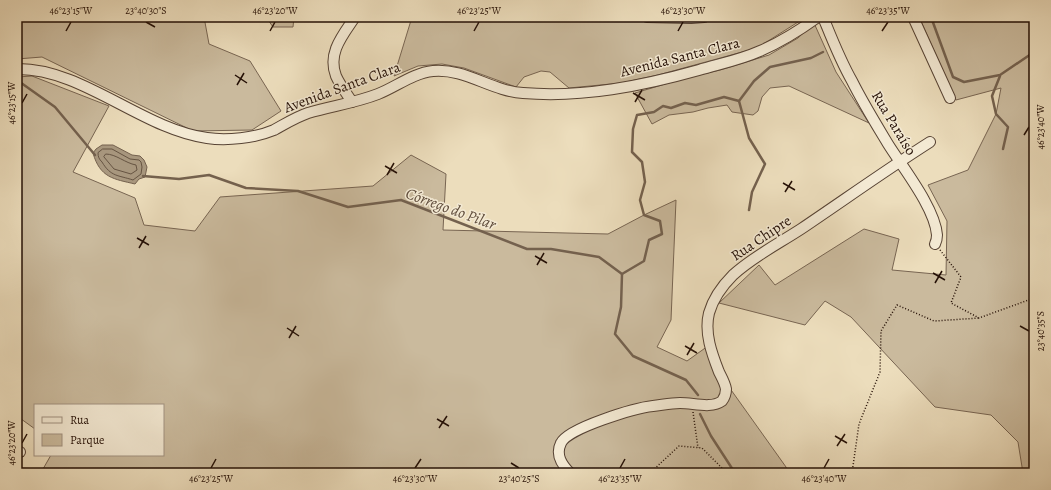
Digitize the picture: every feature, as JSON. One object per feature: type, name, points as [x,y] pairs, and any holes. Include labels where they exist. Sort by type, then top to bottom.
[{"type":"street","points":[[352,102],[336,76],[333,65],[334,53],[338,41],[355,17]]},
{"type":"street","points":[[647,17],[704,17]]},
{"type":"street","name":"Avenida Santa Clara","points":[[17,70],[37,70],[83,86],[150,120],[174,130],[208,139],[241,138],[258,136],[301,115],[352,102],[379,93],[417,75],[432,71],[469,76],[509,92],[521,93],[568,94],[621,88],[665,80],[736,60],[759,51],[778,42],[818,17]]},
{"type":"street","name":"Rua Paraíso","points":[[823,17],[839,57],[851,80],[899,162],[915,185],[931,216],[937,236],[935,244]]},
{"type":"street","points":[[913,17],[950,98]]},
{"type":"street","name":"Rua Chipre","points":[[570,473],[561,462],[559,455],[560,444],[565,437],[592,424],[638,408],[681,403],[705,405],[722,401],[726,394],[725,385],[714,358],[707,325],[709,313],[714,300],[726,283],[742,267],[757,256],[799,231],[930,142]]},
{"type":"path","points":[[935,244],[961,277],[951,303],[979,318]]},
{"type":"path","points":[[852,473],[859,424],[880,372],[881,332],[897,305],[934,321],[979,318],[1034,298]]},
{"type":"path","points":[[692,404],[698,448]]},
{"type":"path","points":[[650,473],[679,446],[702,448],[727,473]]},
{"type":"green space","points":[[17,17],[204,17],[209,44],[250,61],[281,111],[252,130],[193,131],[42,57],[17,59]]},
{"type":"green space","points":[[266,17],[294,17],[293,27],[273,27]]},
{"type":"green space","points":[[412,17],[806,17],[757,48],[658,75],[621,83],[569,88],[550,72],[541,71],[524,77],[516,87],[464,68],[442,64],[418,66],[394,76]]},
{"type":"green space","points":[[919,17],[1034,17],[1034,473],[1023,473],[1018,442],[991,415],[935,407],[851,317],[825,301],[805,325],[719,303],[759,265],[775,285],[864,229],[899,239],[892,270],[946,275],[947,221],[928,185],[968,170],[996,114],[1001,88],[956,100]]},
{"type":"green space","points":[[814,23],[836,72],[869,123],[789,86],[770,88],[762,97],[758,111],[753,115],[732,112],[727,105],[669,115],[652,124],[635,93],[769,55],[798,38]]},
{"type":"green space","points":[[32,76],[109,106],[73,172],[135,198],[144,225],[195,231],[220,197],[373,186],[411,155],[446,174],[443,230],[608,234],[676,200],[671,320],[657,347],[687,361],[708,346],[714,366],[786,467],[788,473],[17,473],[17,468],[43,469],[50,456],[164,456],[164,404],[34,404],[34,428],[17,416],[17,77]]},
{"type":"water","points":[[102,145],[113,145],[132,155],[140,156],[144,160],[147,167],[145,177],[139,179],[135,184],[114,179],[109,176],[100,168],[93,153]]},
{"type":"waterway","points":[[931,17],[953,77],[964,82],[1000,75],[1034,52]]},
{"type":"waterway","points":[[749,210],[752,192],[765,164],[749,138],[739,101],[754,81],[770,67],[811,58],[823,52]]},
{"type":"waterway","points":[[1000,76],[992,96],[996,114],[1008,127],[1003,149]]},
{"type":"waterway","name":"Córrego do Pilar","points":[[17,80],[55,107],[95,155]]},
{"type":"waterway","points":[[698,395],[686,380],[633,356],[615,334],[621,307],[622,274],[644,261],[649,240],[662,234],[660,221],[644,215],[640,200],[645,182],[642,162],[632,152],[633,129],[637,115],[654,112],[663,106],[671,108],[685,103],[696,105],[724,97],[739,101]]},
{"type":"waterway","name":"Córrego do Pilar","points":[[143,176],[179,179],[209,175],[246,188],[298,191],[348,207],[401,200],[527,249],[551,249],[599,257],[622,274]]},
{"type":"waterway","points":[[700,414],[711,436],[735,473]]}]
